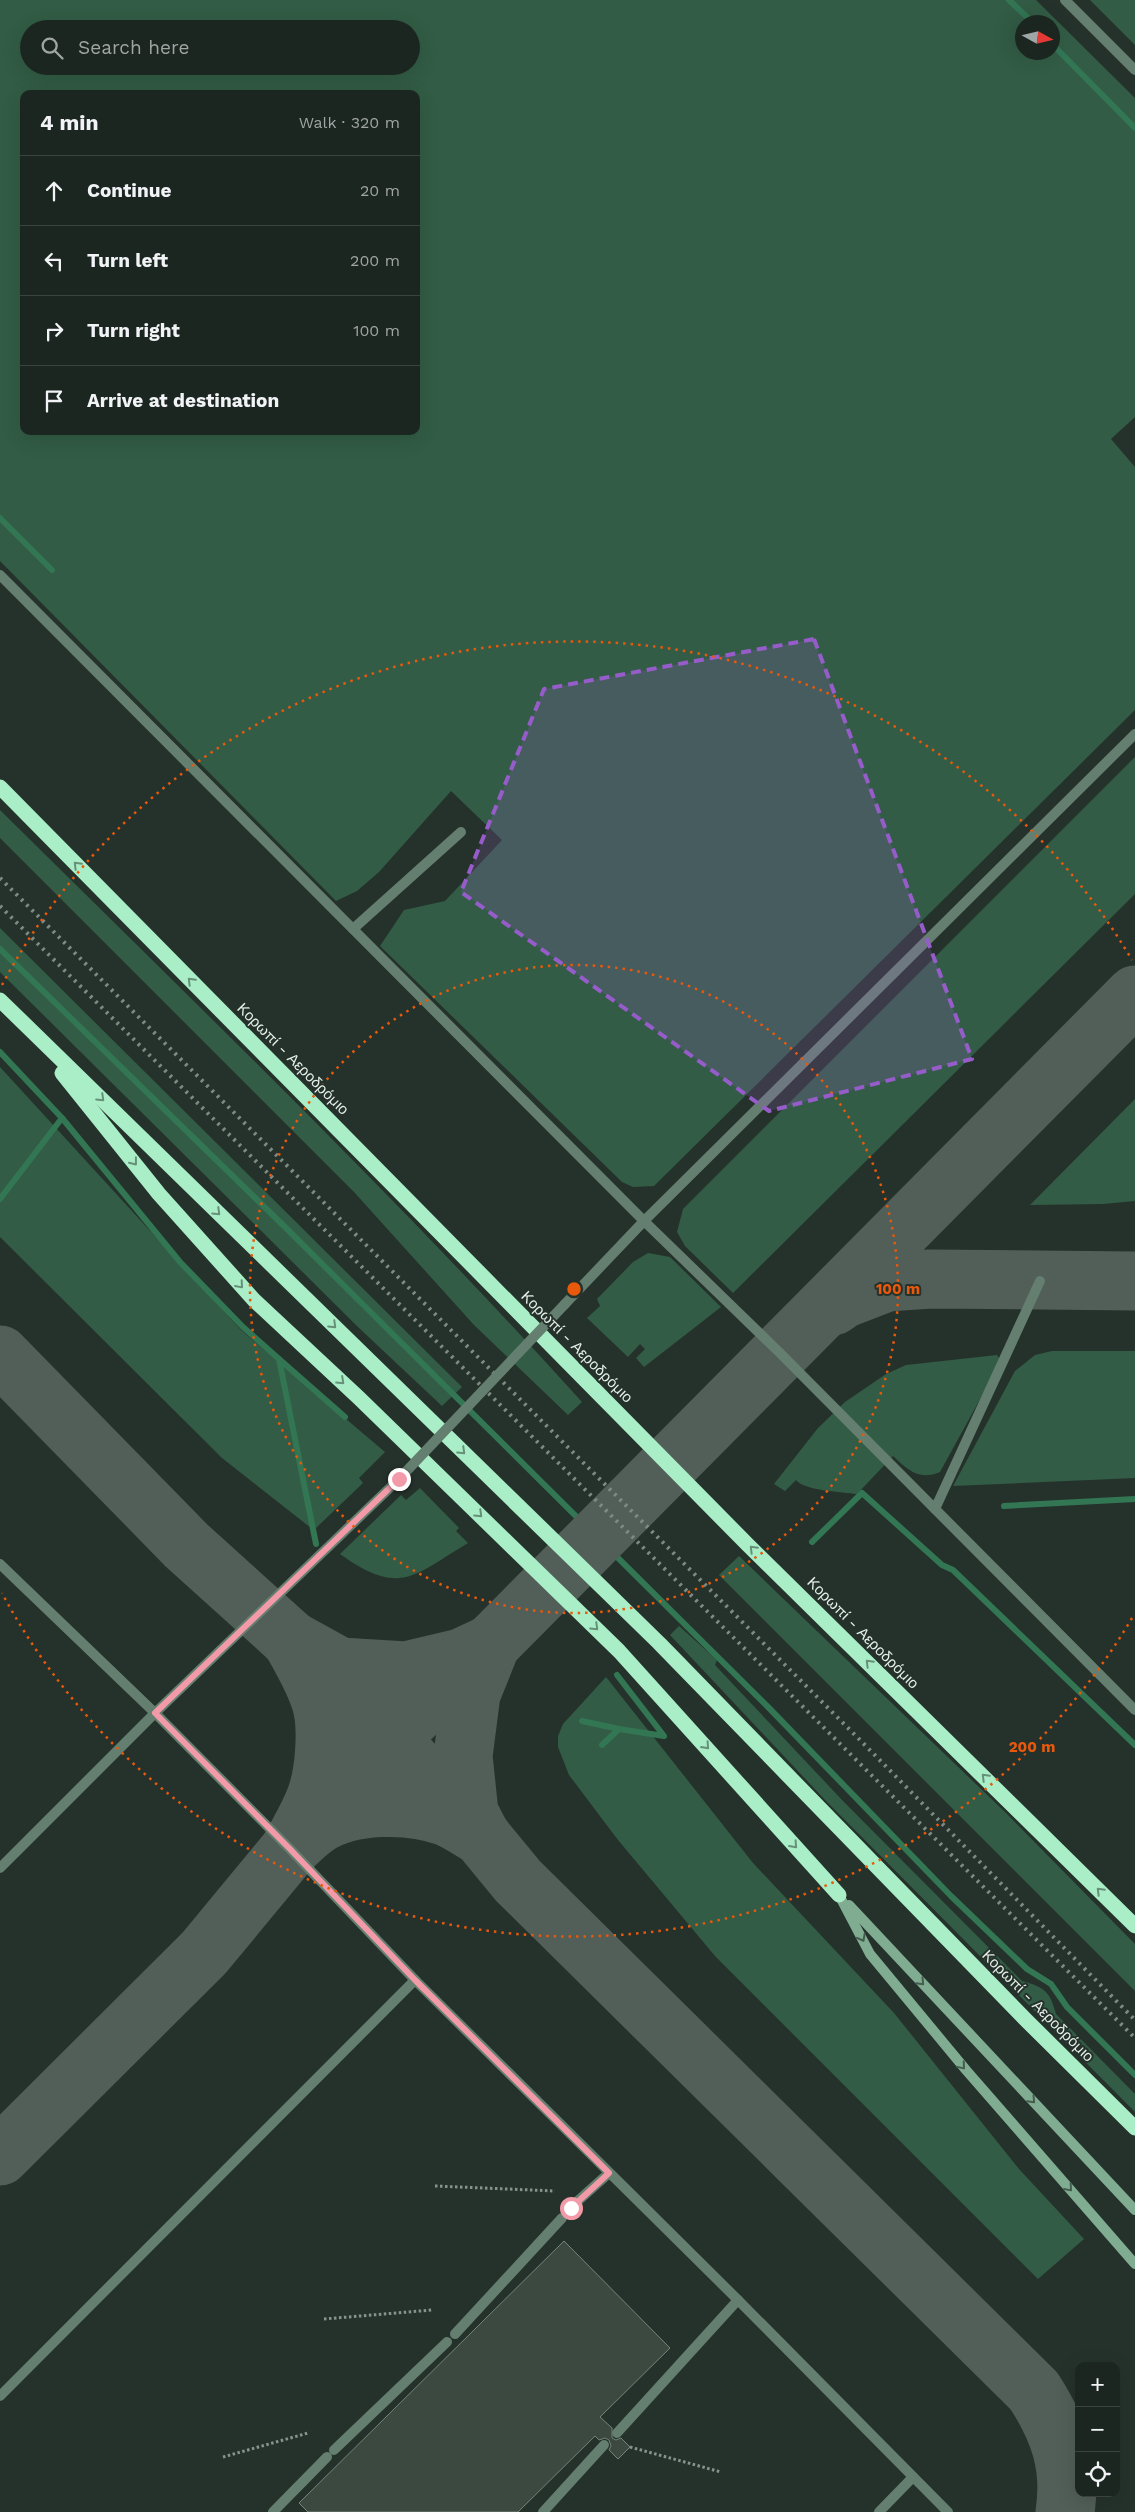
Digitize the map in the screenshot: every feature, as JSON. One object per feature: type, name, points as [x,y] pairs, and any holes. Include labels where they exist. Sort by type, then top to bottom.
[{"type":"highway","name":"Κορωπί - Αεροδρόμιο","points":[[0,788],[741,1538],[1135,1926]]},
{"type":"highway","name":"Κορωπί - Αεροδρόμιο","points":[[0,1000],[659,1643],[1026,2020],[1135,2128]]},
{"type":"highway","points":[[16,1015],[159,1194],[254,1300],[359,1398],[619,1651],[839,1895]]},
{"type":"street","points":[[839,1895],[1135,2210]]},
{"type":"street","points":[[839,1895],[870,1954],[966,2070],[1135,2264]]},
{"type":"lane","points":[[1065,0],[1135,70]]},
{"type":"lane","points":[[0,575],[644,1222],[780,1353],[1135,1710]]},
{"type":"lane","points":[[0,1868],[155,1713],[399,1479],[644,1222],[1135,734]]},
{"type":"lane","points":[[353,929],[461,832]]},
{"type":"lane","points":[[935,1509],[1040,1281]]},
{"type":"lane","points":[[0,1564],[155,1713],[290,1849],[415,1980],[738,2300],[948,2512]]},
{"type":"lane","points":[[0,2396],[415,1980]]},
{"type":"lane","points":[[571,2208],[609,2173]]},
{"type":"lane","points":[[455,2334],[562,2218]]},
{"type":"lane","points":[[617,2433],[738,2300]]},
{"type":"lane","points":[[273,2512],[331,2453],[447,2342]]},
{"type":"lane","points":[[543,2512],[604,2445]]},
{"type":"lane","points":[[879,2512],[913,2477]]},
{"type":"path","points":[[434,2186],[555,2191]]},
{"type":"path","points":[[324,2319],[432,2310]]},
{"type":"path","points":[[223,2457],[308,2434]]},
{"type":"path","points":[[630,2447],[721,2472]]},
{"type":"highlighted area","points":[[814,639],[972,1059],[769,1111],[461,892],[544,689]]},
{"type":"green space","points":[[0,0],[1036,0],[1051,15],[1015,15],[1015,60],[1060,60],[1060,24],[1135,98],[1135,417],[1111,439],[1135,467],[1135,710],[654,1186],[633,1187],[622,1182],[380,946],[404,910],[445,901],[502,840],[451,791],[379,872],[357,891],[336,901],[0,561]]},
{"type":"green space","points":[[1090,0],[1135,0],[1135,45]]},
{"type":"green space","points":[[1135,757],[1135,894],[733,1293],[685,1246],[677,1232],[683,1209]]},
{"type":"green space","points":[[0,810],[368,1176],[512,1325],[582,1402],[568,1415],[474,1325],[354,1192],[0,838]]},
{"type":"green space","points":[[0,928],[462,1387],[442,1406],[358,1327],[0,972]]},
{"type":"green space","points":[[0,1067],[241,1330],[385,1452],[359,1478],[363,1483],[316,1528],[311,1528],[222,1458],[0,1237]]},
{"type":"green space","points":[[1135,1099],[1135,1201],[1103,1204],[1030,1205]]},
{"type":"green space","points":[[648,1253],[670,1257],[721,1307],[644,1367],[636,1358],[645,1349],[640,1344],[628,1357],[587,1318],[600,1306],[597,1299],[633,1262]]},
{"type":"green space","points":[[1052,1351],[1135,1351],[1135,1478],[953,1486],[1015,1371],[1035,1355]]},
{"type":"green space","points":[[997,1355],[1001,1361],[940,1472],[926,1475],[914,1473],[893,1456],[857,1494],[815,1489],[807,1487],[796,1480],[785,1491],[774,1484],[818,1428],[845,1402],[886,1374],[906,1365]]},
{"type":"green space","points":[[420,1488],[459,1528],[456,1531],[468,1543],[433,1565],[406,1577],[392,1578],[378,1575],[360,1567],[340,1554],[401,1495],[406,1500]]},
{"type":"green space","points":[[739,1556],[1006,1813],[1135,1944],[1135,1991],[719,1575]]},
{"type":"green space","points":[[679,1626],[717,1660],[715,1665],[843,1801],[1022,1981],[1036,1985],[1045,1991],[1051,2000],[1056,2014],[1135,2094],[1135,2112],[827,1802],[670,1635]]},
{"type":"green space","points":[[606,1677],[753,1863],[894,2013],[1019,2169],[1084,2239],[1038,2279],[715,1956],[618,1840],[569,1775],[558,1747],[558,1736],[563,1724]]},
{"type":"building","points":[[564,2241],[670,2348],[600,2417],[612,2428],[612,2438],[616,2440],[621,2438],[630,2447],[618,2459],[609,2450],[611,2446],[609,2440],[605,2438],[599,2440],[595,2436],[518,2512],[308,2512],[299,2503]]},
{"type":"waterway","points":[[1009,0],[1025,15]]},
{"type":"waterway","points":[[1060,52],[1135,128]]},
{"type":"waterway","points":[[0,518],[52,570]]},
{"type":"waterway","points":[[0,949],[286,1228],[769,1708],[951,1896],[1027,1969],[1051,1984],[1067,2007],[1135,2075]]},
{"type":"waterway","points":[[0,1052],[62,1118],[180,1262],[243,1327],[279,1359]]},
{"type":"waterway","points":[[0,1199],[62,1118]]},
{"type":"waterway","points":[[316,1544],[279,1359],[345,1417]]},
{"type":"waterway","points":[[812,1542],[862,1493],[942,1565],[953,1570],[1135,1745]]},
{"type":"waterway","points":[[1004,1506],[1135,1499]]},
{"type":"waterway","points":[[617,1675],[664,1736],[619,1729]]},
{"type":"waterway","points":[[582,1721],[619,1729],[602,1745]]},
{"type":"taxiway","points":[[0,2156],[204,1953],[290,1849],[389,1738],[491,1644],[1135,995]]},
{"type":"taxiway","points":[[833,1306],[843,1299],[887,1282],[930,1279],[1135,1281]]},
{"type":"taxiway","points":[[0,1355],[186,1545],[291,1640],[389,1738],[481,1836],[518,1881],[1034,2391],[1043,2405],[1062,2448],[1067,2479],[1065,2512]]},
{"type":"taxiway","points":[[291,1640],[340,1667],[406,1671],[461,1658],[491,1644],[471,1694],[463,1756],[469,1813],[481,1836],[447,1817],[432,1812],[398,1808],[363,1809],[330,1818],[313,1828],[290,1849],[316,1797],[322,1775],[325,1748],[323,1709],[320,1699],[307,1669],[291,1640]]},
{"type":"railway","points":[[0,878],[860,1740],[1135,2020]]},
{"type":"railway","points":[[0,906],[1135,2038]]},
{"type":"route","points":[[399,1479],[155,1713],[290,1849],[415,1980],[609,2173],[571,2208]]}]
